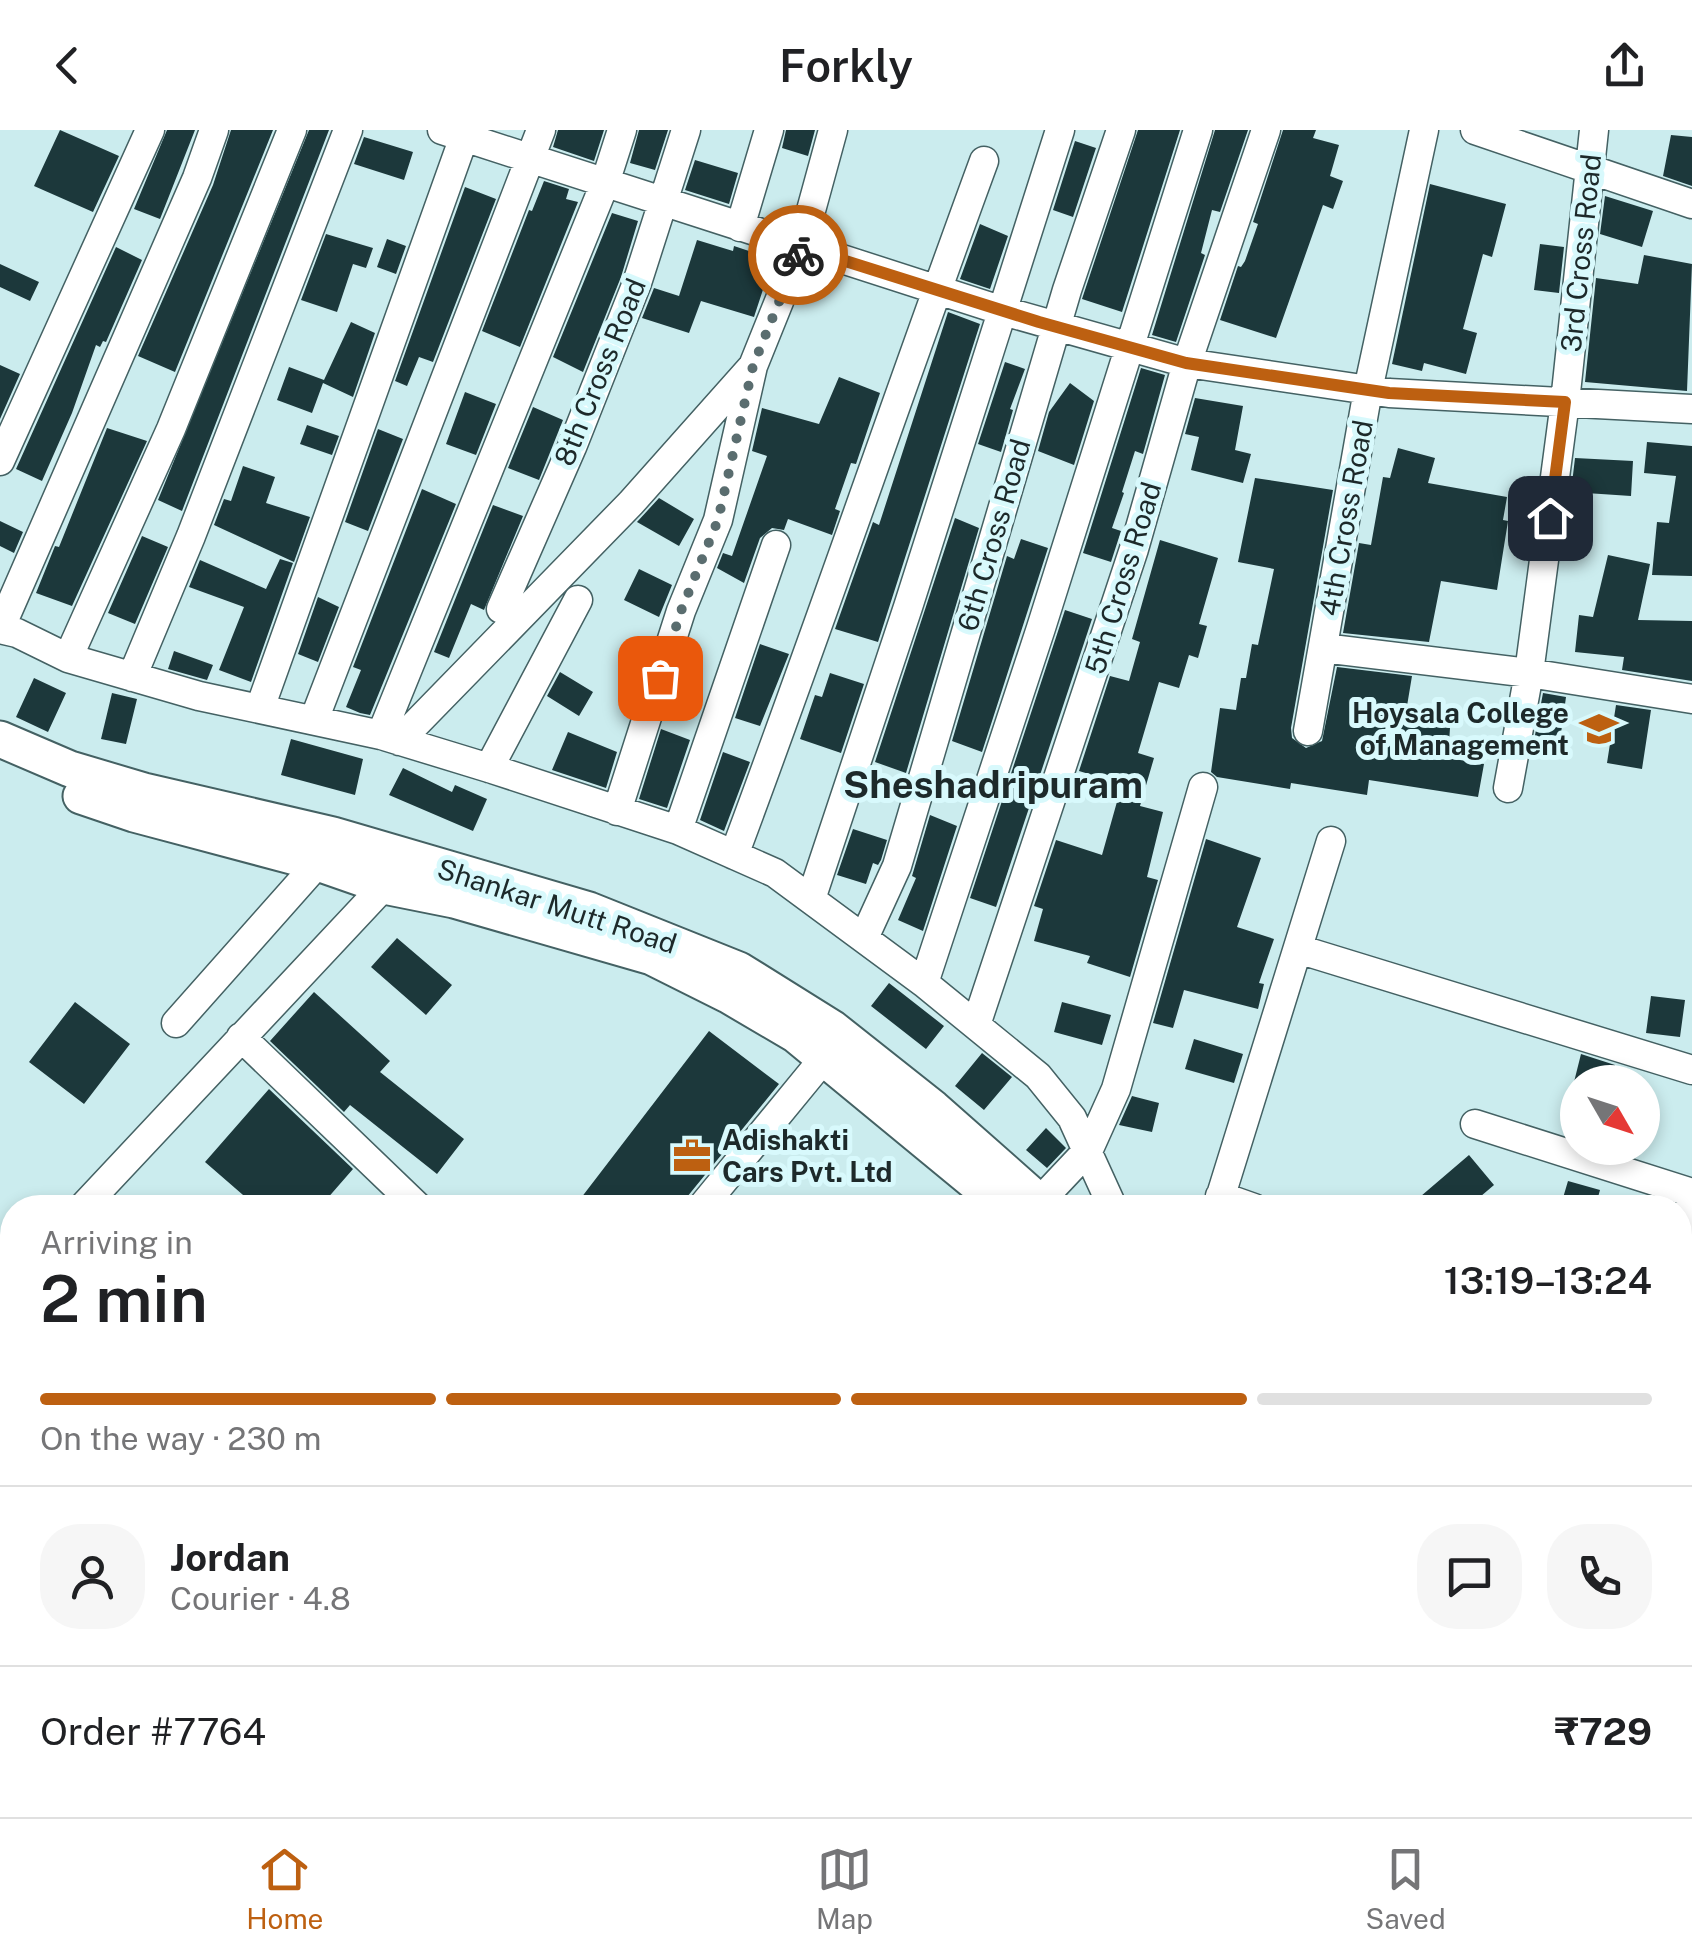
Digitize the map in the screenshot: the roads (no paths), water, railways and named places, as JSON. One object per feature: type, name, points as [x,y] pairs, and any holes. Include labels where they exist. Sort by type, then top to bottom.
[{"type":"main road","name":"Shankar Mutt Road","points":[[0,739],[70,769],[144,791],[333,835],[590,910],[832,1028],[933,1108],[1021,1195]]},
{"type":"main road","name":"Shankar Mutt Road","points":[[0,764],[134,814],[318,863],[384,886],[454,900],[734,982],[796,1035],[1017,1195]]},
{"type":"street","points":[[0,461],[150,130]]},
{"type":"street","points":[[214,130],[197,178],[0,629],[68,658],[199,696],[390,738],[490,768],[678,830],[775,873],[924,982],[1038,1076],[1072,1118],[1108,1195]]},
{"type":"street","points":[[68,658],[170,429],[292,130]]},
{"type":"street","points":[[132,676],[191,536],[348,130]]},
{"type":"street","points":[[314,720],[541,130]]},
{"type":"street","points":[[390,738],[605,183],[622,130]]},
{"type":"street","name":"8th Cross Road","points":[[502,609],[637,283],[686,130]]},
{"type":"street","points":[[740,227],[769,130]]},
{"type":"street","points":[[617,811],[681,611],[718,520],[753,366],[801,247],[833,130]]},
{"type":"street","points":[[811,900],[1060,130]]},
{"type":"street","name":"6th Cross Road","points":[[864,938],[897,866],[1056,327],[1121,130]]},
{"type":"street","points":[[924,982],[1041,628],[1198,130]]},
{"type":"street","name":"5th Cross Road","points":[[976,1024],[1134,549],[1186,363],[1266,130]]},
{"type":"street","name":"4th Cross Road","points":[[1308,731],[1368,390],[1424,130]]},
{"type":"street","points":[[1474,130],[1692,204]]},
{"type":"street","name":"3rd Cross Road","points":[[1508,788],[1529,673],[1565,402],[1594,130]]},
{"type":"street","points":[[260,708],[453,134],[1000,310],[1186,363],[1368,390],[1692,409]]},
{"type":"street","points":[[734,856],[823,616],[903,378],[984,162]]},
{"type":"street","points":[[390,738],[631,503],[753,366]]},
{"type":"street","points":[[678,830],[776,544]]},
{"type":"street","points":[[490,768],[578,600]]},
{"type":"street","points":[[1323,648],[1529,673],[1692,699]]},
{"type":"street","points":[[1041,1195],[1088,1149],[1122,1070],[1202,787]]},
{"type":"street","points":[[1220,1195],[1331,840]]},
{"type":"street","points":[[176,1023],[318,863]]},
{"type":"street","points":[[94,1195],[384,886]]},
{"type":"street","points":[[1298,949],[1692,1070]]},
{"type":"street","points":[[242,1037],[406,1195]]},
{"type":"street","points":[[712,1195],[826,1057]]},
{"type":"street","points":[[1476,1124],[1692,1193]]},
{"type":"place","name":"Hoysala College of Management","points":[[1599,729]]},
{"type":"place","name":"Adishakti Cars Pvt. Ltd","points":[[692,1156]]},
{"type":"district","name":"Sheshadripuram","points":[[993,785]]}]
